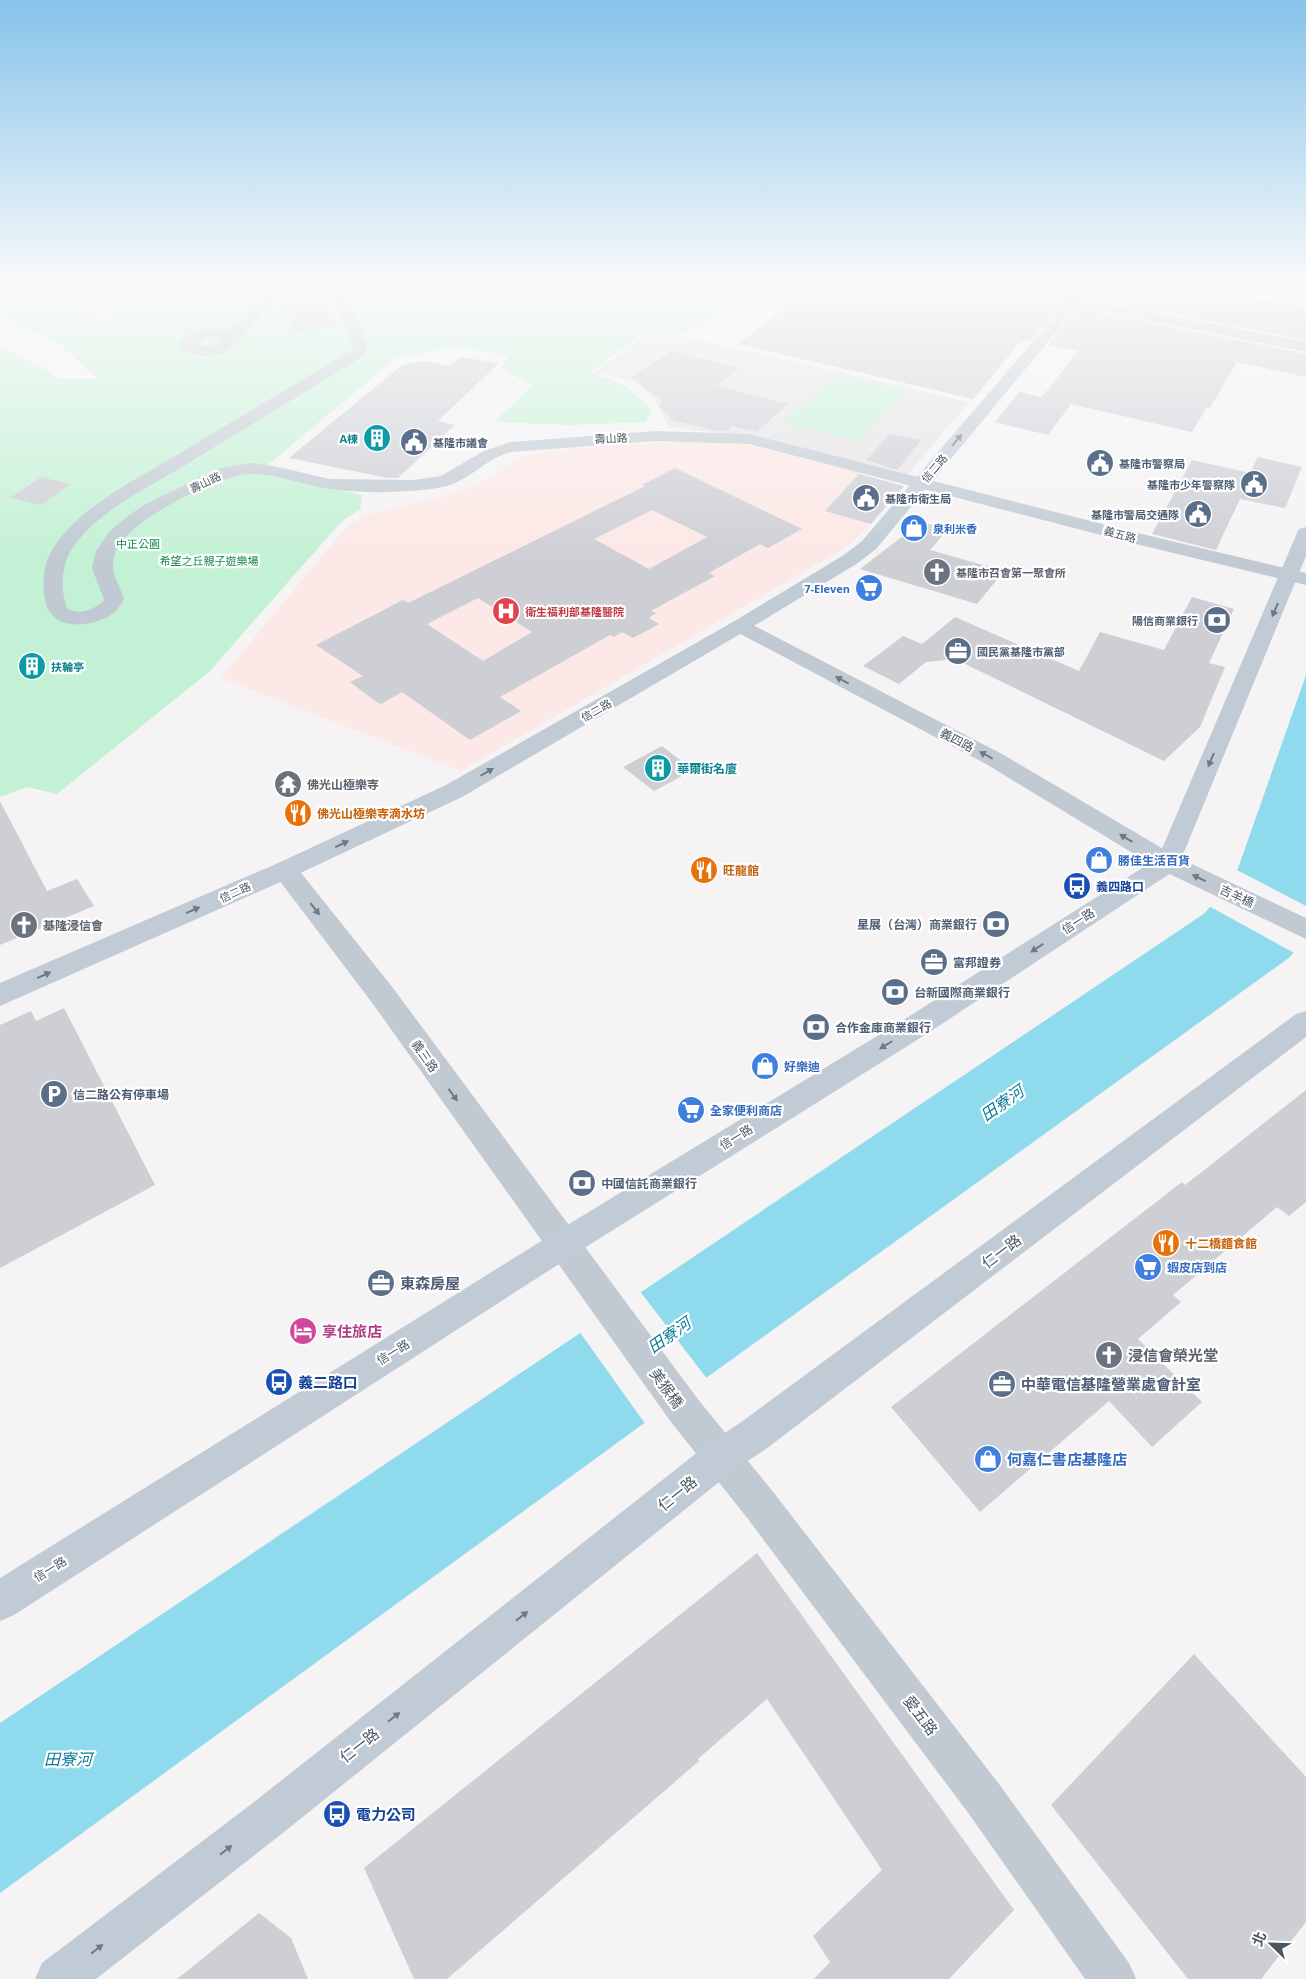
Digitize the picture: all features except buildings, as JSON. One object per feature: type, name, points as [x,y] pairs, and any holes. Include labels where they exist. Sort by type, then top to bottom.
[{"type":"street","name":"壽山路","points":[[322,375],[128,492],[95,515],[73,535],[55,564],[52,582],[58,609],[61,613],[77,618],[90,616],[106,610],[114,600],[113,594],[104,578],[102,560],[111,540],[144,512],[236,468],[257,469],[331,484],[408,485],[439,482],[453,478],[491,454],[519,446],[596,438],[709,435],[749,439],[922,482]]},
{"type":"street","name":"信二路","points":[[0,995],[285,870],[454,791],[740,626],[851,559],[869,545],[1012,375]]},
{"type":"street","name":"義五路","points":[[922,482],[1139,539],[1298,577]]},
{"type":"street","points":[[1168,863],[1298,577],[1306,533]]},
{"type":"street","name":"義四路","points":[[740,626],[994,759],[1168,863]]},
{"type":"street","name":"吉羊橋","points":[[1168,863],[1306,929]]},
{"type":"street","name":"信一路","points":[[0,1601],[562,1245],[915,1027],[1168,863]]},
{"type":"street","name":"義三路","points":[[285,870],[383,996],[562,1245]]},
{"type":"street","name":"仁一路","points":[[58,1979],[276,1811],[721,1456],[769,1424],[1306,1022]]},
{"type":"street","name":"美猴橋","points":[[562,1245],[684,1410],[721,1456]]},
{"type":"street","name":"愛五路","points":[[721,1456],[984,1799],[1113,1979]]},
{"type":"shaded area","points":[[607,375],[854,375],[969,402],[908,474],[749,437],[669,427],[653,397],[636,383]]},
{"type":"shaded area","name":"衛生福利部基隆醫院","points":[[707,440],[745,444],[862,472],[825,511],[871,524],[851,544],[461,771],[221,678],[339,536],[355,521],[368,514],[435,498],[477,485],[526,455],[598,446]]},
{"type":"green space","name":"中正公園","points":[[0,375],[54,375],[59,379],[98,379],[94,375],[375,375],[258,473],[362,495],[360,510],[346,518],[332,532],[209,672],[57,794],[27,787],[0,797]]},
{"type":"green space","name":"中正公園","points":[[513,375],[599,375],[626,386],[651,409],[646,422],[571,425],[494,422],[533,386]]},
{"type":"green space","points":[[837,375],[906,391],[856,441],[783,423]]},
{"type":"water","name":"田寮河","points":[[1306,675],[1306,936],[1290,957],[706,1378],[0,1893],[0,1723],[1205,913],[1236,874]]},
{"type":"pier","points":[[1235,869],[1306,906],[1306,940],[1296,954],[1207,905]]},
{"type":"pier","points":[[639,1290],[708,1380],[646,1425],[579,1331]]},
{"type":"place","name":"A棟","points":[[377,438]]},
{"type":"place","name":"基隆市議會","points":[[414,442]]},
{"type":"place","name":"基隆市警察局","points":[[1100,463]]},
{"type":"place","name":"基隆市少年警察隊","points":[[1254,484]]},
{"type":"place","name":"基隆市衛生局","points":[[866,498]]},
{"type":"place","name":"基隆市警局交通隊","points":[[1198,514]]},
{"type":"place","name":"泉利米香","points":[[914,528]]},
{"type":"place","name":"基隆市召會第一聚會所","points":[[937,572]]},
{"type":"place","name":"7-Eleven","points":[[869,588]]},
{"type":"place","name":"衛生福利部基隆醫院","points":[[506,611]]},
{"type":"place","name":"陽信商業銀行","points":[[1217,620]]},
{"type":"place","name":"國民黨基隆市黨部","points":[[958,651]]},
{"type":"place","name":"扶輪亭","points":[[32,666]]},
{"type":"place","name":"華爾街名廈","points":[[658,768]]},
{"type":"place","name":"佛光山極樂寺","points":[[288,784]]},
{"type":"place","name":"佛光山極樂寺滴水坊","points":[[298,813]]},
{"type":"place","name":"勝佳生活百貨","points":[[1099,860]]},
{"type":"place","name":"旺龍館","points":[[704,870]]},
{"type":"place","name":"義四路口","points":[[1077,886]]},
{"type":"place","name":"星展（台灣）商業銀行","points":[[996,924]]},
{"type":"place","name":"基隆浸信會","points":[[24,925]]},
{"type":"place","name":"富邦證券","points":[[934,962]]},
{"type":"place","name":"台新國際商業銀行","points":[[895,992]]},
{"type":"place","name":"合作金庫商業銀行","points":[[816,1027]]},
{"type":"place","name":"好樂迪","points":[[765,1066]]},
{"type":"place","name":"信二路公有停車場","points":[[54,1094]]},
{"type":"place","name":"全家便利商店","points":[[691,1110]]},
{"type":"place","name":"中國信託商業銀行","points":[[582,1183]]},
{"type":"place","name":"十二橋麵食館","points":[[1166,1243]]},
{"type":"place","name":"蝦皮店到店","points":[[1148,1267]]},
{"type":"place","name":"東森房屋","points":[[381,1283]]},
{"type":"place","name":"享住旅店","points":[[303,1331]]},
{"type":"place","name":"浸信會榮光堂","points":[[1109,1355]]},
{"type":"place","name":"義二路口","points":[[279,1382]]},
{"type":"place","name":"中華電信基隆營業處會計室","points":[[1002,1384]]},
{"type":"place","name":"何嘉仁書店基隆店","points":[[988,1459]]},
{"type":"place","name":"電力公司","points":[[337,1814]]},
{"type":"park label","name":"希望之丘親子遊樂場","points":[[209,560]]}]
